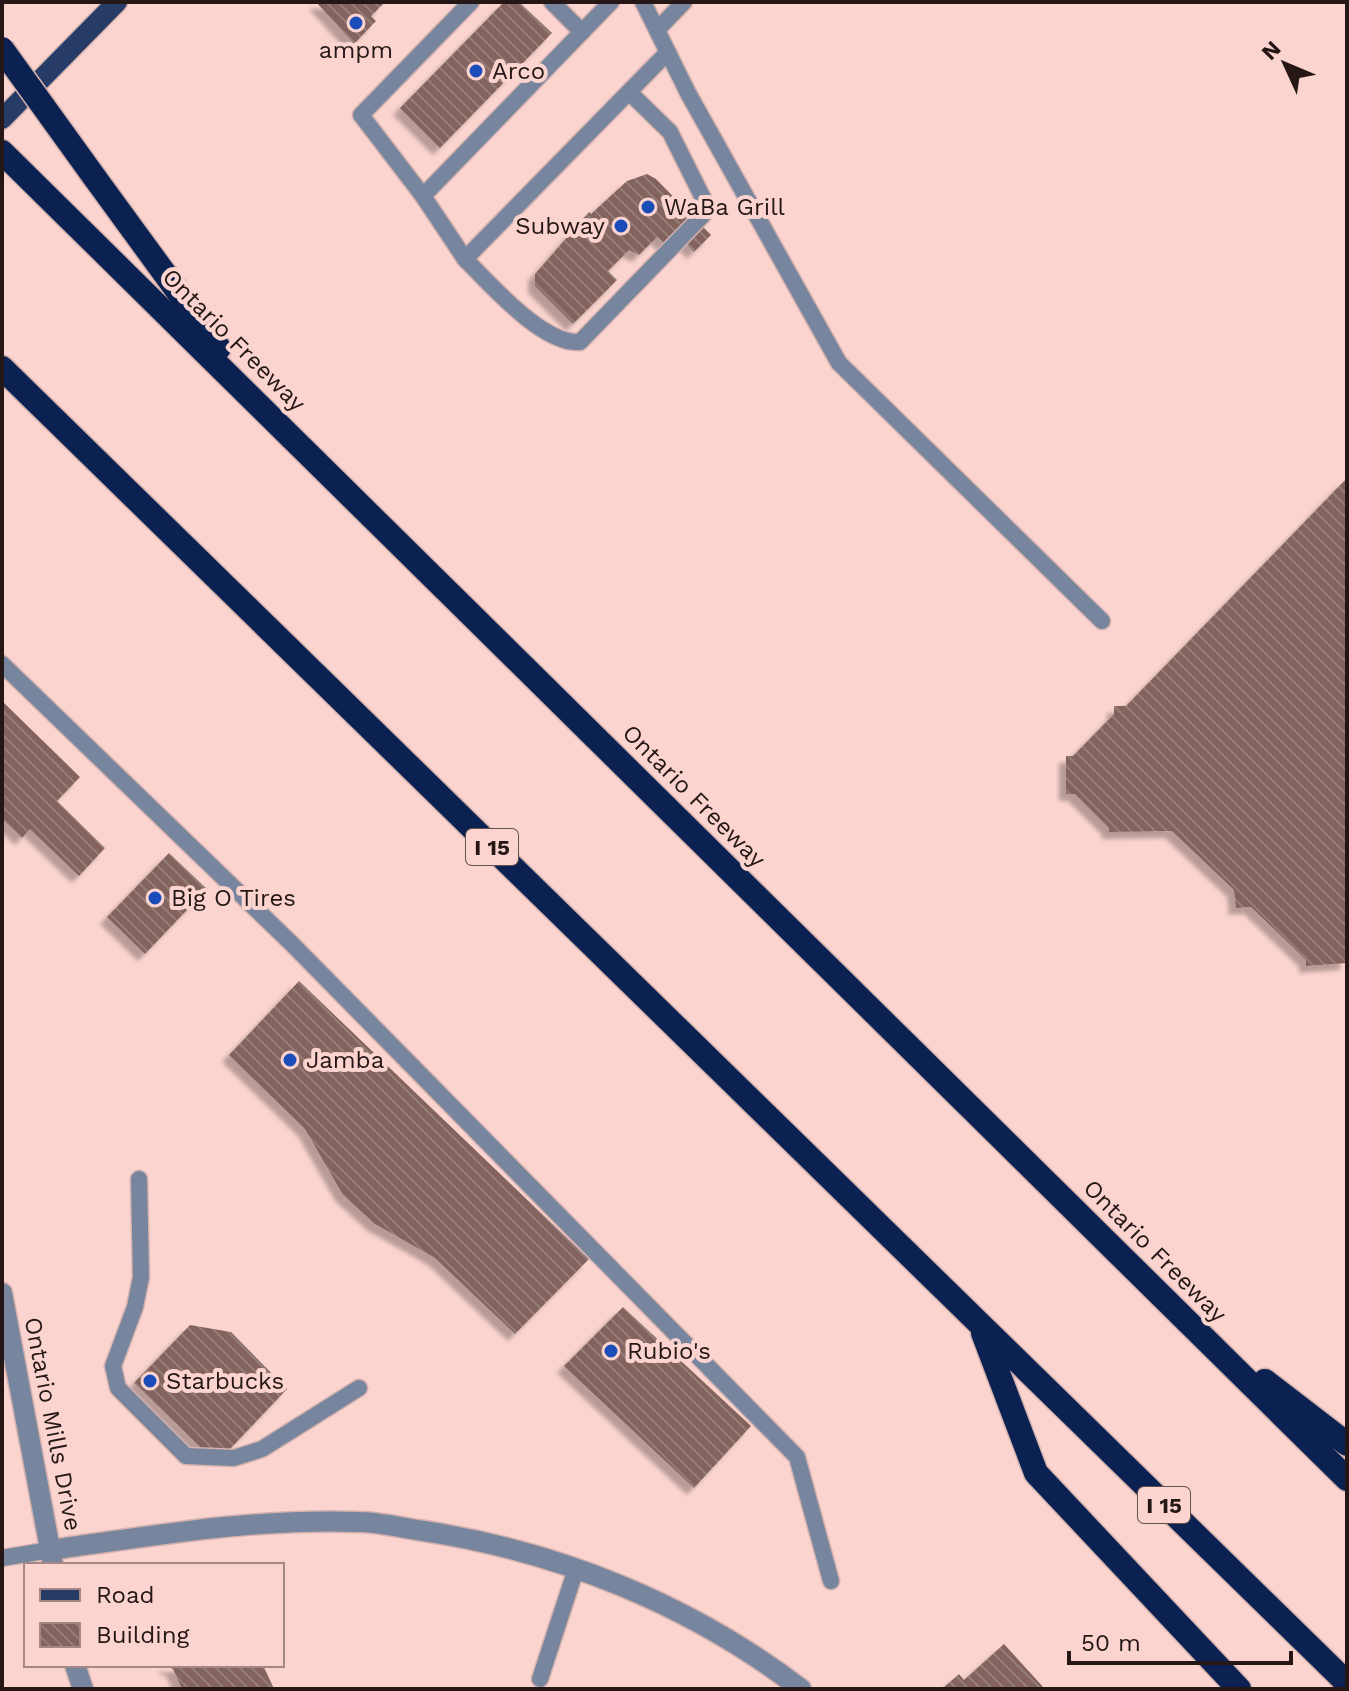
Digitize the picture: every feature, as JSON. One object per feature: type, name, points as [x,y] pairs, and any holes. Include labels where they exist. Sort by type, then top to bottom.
[{"type":"highway","points":[[2,49],[260,405]]},
{"type":"highway","name":"Ontario Freeway","points":[[2,152],[1347,1479]]},
{"type":"highway","name":"I 15","points":[[2,368],[1347,1683]]},
{"type":"highway","points":[[1175,1311],[1347,1444]]},
{"type":"highway","points":[[981,1327],[1036,1473],[1239,1689]]},
{"type":"main road","points":[[2,119],[117,2]]},
{"type":"street","name":"Ontario Mills Drive","points":[[2,1293],[51,1557]]},
{"type":"street","points":[[51,1557],[240,1524],[360,1522],[476,1539],[620,1584],[687,1615],[756,1655],[801,1689]]},
{"type":"street","points":[[76,1667],[83,1689]]},
{"type":"lane","points":[[471,2],[361,115],[423,196],[465,259],[529,323],[566,343],[580,342],[703,215],[706,204],[670,132],[629,92]]},
{"type":"lane","points":[[552,2],[582,32]]},
{"type":"lane","points":[[423,196],[611,2]]},
{"type":"lane","points":[[643,2],[839,363],[1102,621]]},
{"type":"lane","points":[[657,30],[684,2]]},
{"type":"lane","points":[[465,259],[668,52]]},
{"type":"lane","points":[[2,664],[291,943],[797,1457],[831,1581]]},
{"type":"lane","points":[[139,1179],[141,1277],[135,1307],[113,1366],[118,1388],[186,1456],[234,1458],[262,1449],[359,1388]]},
{"type":"lane","points":[[2,1558],[51,1557]]},
{"type":"lane","points":[[540,1679],[576,1569]]},
{"type":"building","name":"ampm","points":[[316,2],[385,2],[371,16],[376,21],[354,44]]},
{"type":"building","name":"Arco","points":[[504,2],[519,2],[552,33],[440,148],[400,108]]},
{"type":"building","points":[[647,174],[656,179],[711,235],[694,252],[678,235],[667,246],[657,237],[639,255],[629,250],[608,271],[617,280],[573,324],[535,286],[535,274],[589,212],[591,214],[627,181]]},
{"type":"building","points":[[1347,478],[1347,963],[1306,966],[1306,960],[1251,907],[1236,908],[1234,890],[1172,831],[1109,832],[1109,828],[1075,794],[1066,794],[1066,756],[1073,756],[1114,714],[1114,706],[1126,706]]},
{"type":"building","points":[[2,701],[80,777],[57,801],[105,848],[79,876],[30,829],[22,838],[2,819]]},
{"type":"building","points":[[169,853],[207,889],[145,954],[107,917]]},
{"type":"building","points":[[299,981],[589,1259],[515,1334],[435,1258],[375,1224],[343,1195],[305,1129],[229,1055]]},
{"type":"building","points":[[623,1307],[751,1426],[694,1488],[564,1366]]},
{"type":"building","points":[[190,1325],[231,1332],[287,1389],[230,1449],[205,1452],[134,1383]]},
{"type":"building","points":[[1004,1644],[1045,1689],[942,1689],[959,1674],[964,1680]]},
{"type":"building","points":[[168,1667],[264,1667],[274,1689],[182,1689],[173,1669]]},
{"type":"place","name":"ampm","points":[[356,23]]},
{"type":"place","name":"Arco","points":[[476,71]]},
{"type":"place","name":"WaBa Grill","points":[[648,207]]},
{"type":"place","name":"Subway","points":[[621,226]]},
{"type":"place","name":"Big O Tires","points":[[155,898]]},
{"type":"place","name":"Jamba","points":[[290,1060]]},
{"type":"place","name":"Rubio's","points":[[611,1351]]},
{"type":"place","name":"Starbucks","points":[[150,1381]]}]
